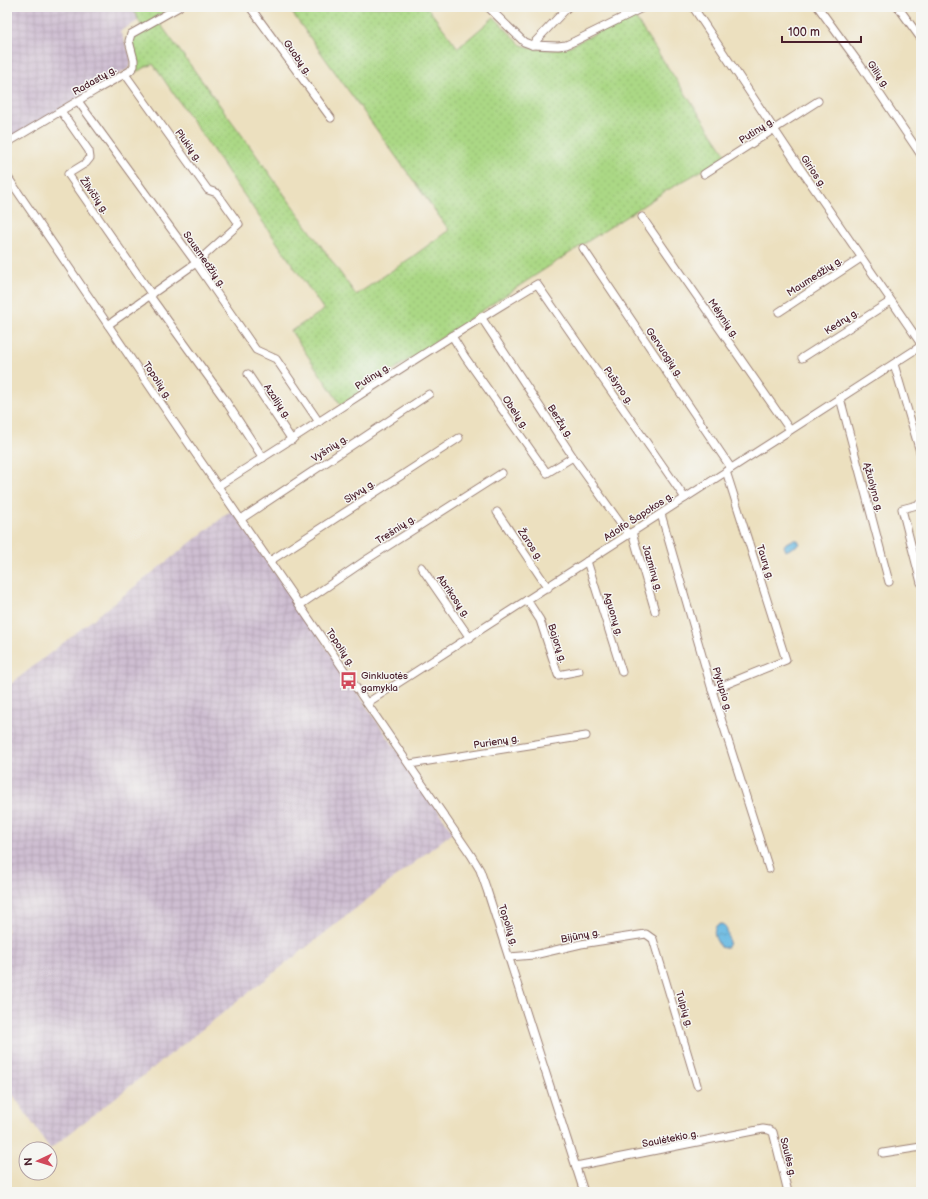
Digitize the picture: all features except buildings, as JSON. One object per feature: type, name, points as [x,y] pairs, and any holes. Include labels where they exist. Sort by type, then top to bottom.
[{"type":"street","name":"Radastų g.","points":[[7,143],[78,100],[130,72],[134,66],[134,60],[129,41],[130,34],[179,7]]},
{"type":"street","name":"Guobų g.","points":[[250,7],[331,118]]},
{"type":"street","points":[[488,7],[524,42],[532,45],[558,46],[566,45],[644,7]]},
{"type":"street","points":[[532,45],[568,7]]},
{"type":"street","name":"Girios g.","points":[[693,7],[774,130],[921,345]]},
{"type":"street","name":"Gilių g.","points":[[818,7],[861,66],[921,155]]},
{"type":"street","points":[[898,7],[919,36]]},
{"type":"street","name":"Plukių g.","points":[[125,74],[208,190],[217,193],[240,224],[196,263]]},
{"type":"street","name":"Sausmedžių g.","points":[[78,100],[196,263],[256,350],[276,358],[319,422]]},
{"type":"street","name":"Putinų g.","points":[[704,174],[818,101]]},
{"type":"street","name":"Žilvičių g.","points":[[62,111],[89,151],[90,158],[86,163],[68,174],[223,397],[263,458]]},
{"type":"street","name":"Topolių g.","points":[[7,176],[218,486],[410,764],[480,870],[584,1192]]},
{"type":"street","name":"Mėlynių g.","points":[[642,217],[790,430]]},
{"type":"street","name":"Gervuogių g.","points":[[583,248],[728,470]]},
{"type":"street","name":"Maumedžių g.","points":[[778,312],[861,258]]},
{"type":"street","points":[[108,325],[196,263]]},
{"type":"street","name":"Putinų g.","points":[[218,486],[292,440],[481,317],[537,284]]},
{"type":"street","name":"Pušyno g.","points":[[537,284],[685,498]]},
{"type":"street","name":"Kedrų g.","points":[[802,358],[891,301]]},
{"type":"street","name":"Beržų g.","points":[[481,317],[573,457],[630,533]]},
{"type":"street","name":"Obelų g.","points":[[452,336],[465,357],[547,473],[573,457]]},
{"type":"street","name":"Adolfo Šapokos g.","points":[[367,703],[548,588],[587,561],[894,364],[921,345]]},
{"type":"street","points":[[894,364],[921,455]]},
{"type":"street","name":"Azalijų g.","points":[[248,374],[292,440]]},
{"type":"street","name":"Vyšnių g.","points":[[241,519],[429,394]]},
{"type":"street","name":"Ąžuolyno g.","points":[[840,398],[889,582]]},
{"type":"street","name":"Slyvų g.","points":[[270,561],[459,438]]},
{"type":"street","name":"Taurų g.","points":[[712,690],[786,660],[728,470]]},
{"type":"street","name":"Trešnių g.","points":[[300,605],[369,558],[502,473]]},
{"type":"street","points":[[921,504],[902,509],[921,583]]},
{"type":"street","name":"Žaros g.","points":[[497,512],[548,588]]},
{"type":"street","name":"Plytupio g.","points":[[661,514],[712,690],[769,869]]},
{"type":"street","name":"Jazminų g.","points":[[630,533],[655,611]]},
{"type":"street","name":"Aguonų g.","points":[[587,561],[622,672]]},
{"type":"street","name":"Abrikosų g.","points":[[421,567],[470,638]]},
{"type":"street","name":"Bajorų g.","points":[[527,600],[540,620],[558,675],[579,671]]},
{"type":"street","name":"Purienų g.","points":[[410,764],[586,736]]},
{"type":"street","name":"Bijūnų g.","points":[[509,957],[646,934],[653,939]]},
{"type":"street","name":"Tulpių g.","points":[[653,939],[697,1085]]},
{"type":"street","name":"Saulėtekio g.","points":[[576,1166],[763,1129],[769,1130]]},
{"type":"street","name":"Saulės g.","points":[[769,1130],[773,1132],[788,1192]]},
{"type":"street","points":[[882,1152],[921,1147]]},
{"type":"shaded area","points":[[7,7],[132,7],[138,21],[120,31],[131,56],[131,65],[128,69],[7,141]]},
{"type":"shaded area","points":[[232,510],[453,832],[58,1143],[58,1141],[45,1141],[7,1086],[7,687]]},
{"type":"green space","points":[[132,7],[173,7],[155,17],[244,138],[356,295],[449,230],[288,7],[427,7],[458,48],[494,17],[521,45],[536,49],[554,50],[570,46],[633,15],[727,156],[664,192],[522,284],[341,405],[291,331],[324,310],[153,64],[131,74],[138,62],[130,39],[144,31]]},
{"type":"water","points":[[793,540],[798,540],[800,544],[786,551],[784,546],[786,543]]},
{"type":"water","points":[[722,924],[726,927],[729,944],[727,947],[722,948],[716,940],[714,931],[717,925]]},
{"type":"place","name":"Ginkluotės gamykla","points":[[348,681]]}]
